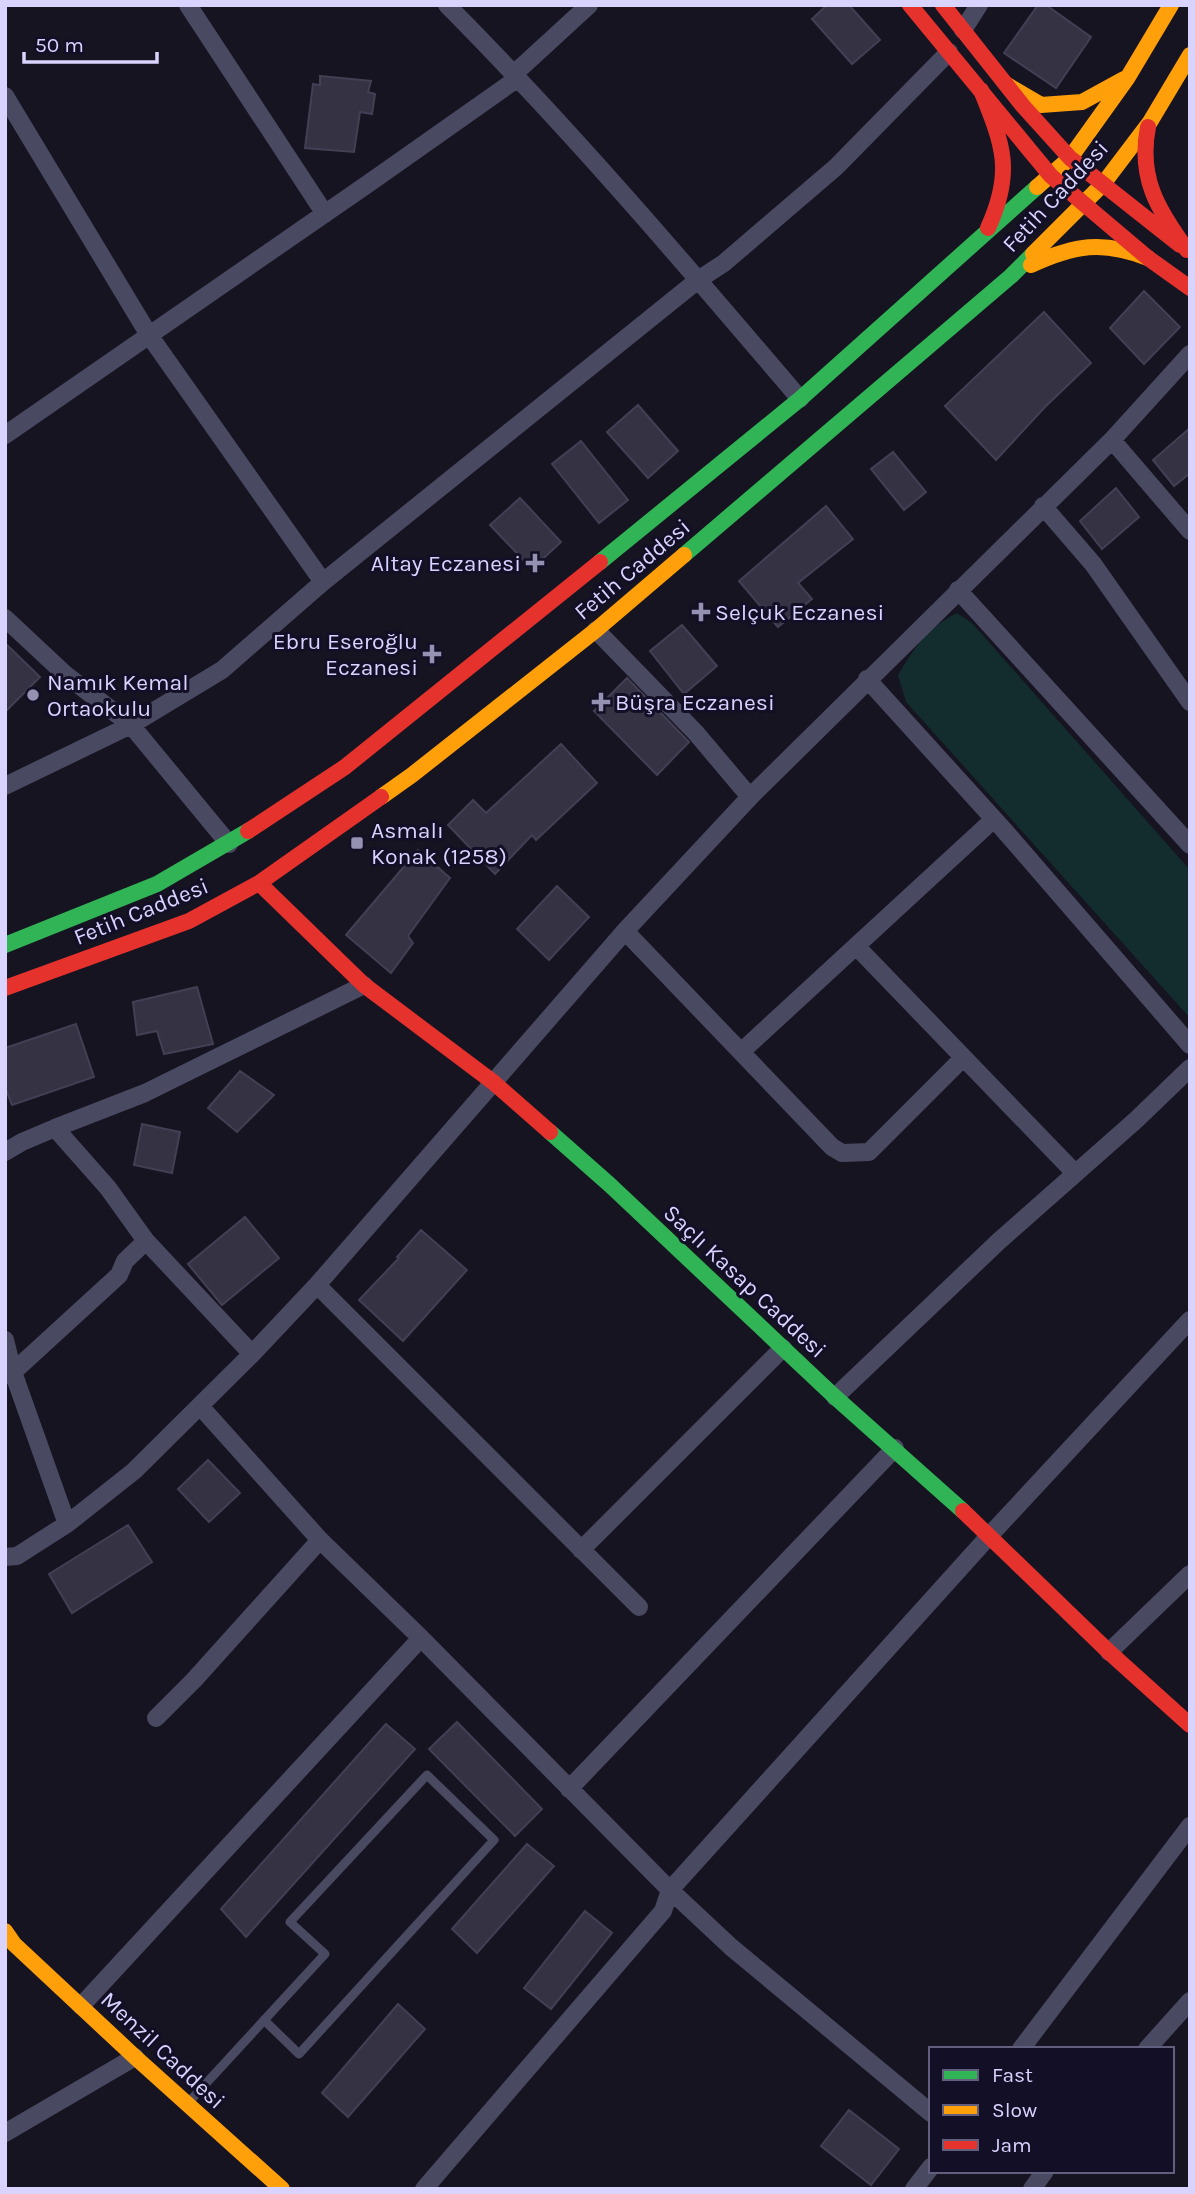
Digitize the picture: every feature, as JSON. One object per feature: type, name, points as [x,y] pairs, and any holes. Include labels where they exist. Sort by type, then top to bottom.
[{"type":"main road","points":[[910,5],[1051,176],[1148,258],[1190,288]]},
{"type":"main road","points":[[943,5],[1070,158],[1188,251]]},
{"type":"main road","name":"Fetih Caddesi","points":[[5,945],[157,884],[229,844],[355,759],[500,644],[800,399],[1070,158],[1128,77],[1171,5]]},
{"type":"main road","name":"Fetih Caddesi","points":[[5,988],[189,921],[259,883],[412,775],[596,630],[1011,276],[1103,184],[1150,122],[1190,55]]},
{"type":"main road","points":[[1007,85],[1041,105],[1082,102],[1128,77]]},
{"type":"main road","points":[[973,246],[987,229],[999,206],[1005,181],[1003,150],[981,90]]},
{"type":"main road","points":[[1150,122],[1144,141],[1146,179],[1165,220],[1188,251]]},
{"type":"main road","points":[[1011,276],[1053,254],[1089,246],[1128,248],[1148,258]]},
{"type":"main road","name":"Saçlı Kasap Caddesi","points":[[259,883],[364,985],[493,1082],[610,1185],[835,1397],[990,1535],[1109,1652],[1190,1724]]},
{"type":"main road","name":"Menzil Caddesi","points":[[8,1939],[282,2189]]},
{"type":"street","points":[[188,5],[325,214]]},
{"type":"street","points":[[447,5],[517,76],[800,399]]},
{"type":"street","points":[[5,435],[325,214],[517,76],[589,5]]},
{"type":"street","points":[[963,30],[979,5]]},
{"type":"street","points":[[5,786],[131,725],[222,670],[323,582],[698,280],[724,263],[836,167],[949,52]]},
{"type":"street","points":[[7,103],[149,335],[323,582]]},
{"type":"street","points":[[5,1573],[9,1571],[11,1557],[67,1524],[134,1471],[252,1354],[317,1285],[625,931],[750,797],[1112,440],[1190,354]]},
{"type":"street","points":[[1112,440],[1190,531]]},
{"type":"street","points":[[1043,506],[1093,564],[1190,702]]},
{"type":"street","points":[[958,590],[1190,845]]},
{"type":"street","points":[[5,618],[66,675],[131,725],[229,844]]},
{"type":"street","points":[[596,630],[696,733],[750,797]]},
{"type":"street","points":[[867,679],[994,819],[1190,1045]]},
{"type":"street","points":[[742,1051],[994,819]]},
{"type":"street","points":[[625,931],[832,1147],[842,1153],[869,1152],[963,1058]]},
{"type":"street","points":[[856,946],[1075,1173]]},
{"type":"street","points":[[5,1152],[55,1128],[145,1093],[364,985]]},
{"type":"street","points":[[835,1397],[999,1241],[1190,1068]]},
{"type":"street","points":[[55,1128],[108,1188],[146,1241],[252,1354]]},
{"type":"street","points":[[9,1373],[119,1275],[125,1261],[146,1241]]},
{"type":"street","points":[[317,1285],[639,1607]]},
{"type":"street","points":[[424,2189],[663,1911],[670,1890],[990,1535],[1190,1320]]},
{"type":"street","points":[[5,1340],[9,1373],[67,1524]]},
{"type":"street","points":[[581,1550],[783,1348]]},
{"type":"street","points":[[200,1406],[320,1541],[421,1638],[670,1890],[731,1947],[929,2111]]},
{"type":"street","points":[[569,1789],[895,1448]]},
{"type":"street","points":[[156,1718],[320,1541]]},
{"type":"street","points":[[1109,1652],[1190,1574]]},
{"type":"street","points":[[81,2006],[421,1638]]},
{"type":"street","points":[[1023,2047],[1190,1826]]},
{"type":"street","points":[[1149,2047],[1190,2001]]},
{"type":"street","points":[[5,2133],[135,2057]]},
{"type":"street","points":[[914,2189],[929,2170]]},
{"type":"lane","points":[[187,2104],[324,1954],[290,1922],[427,1775],[494,1840],[299,2054],[264,2020]]},
{"type":"green space","points":[[957,613],[972,623],[1190,870],[1190,1018],[906,702],[898,675],[923,639]]},
{"type":"building","points":[[827,5],[849,5],[880,40],[852,64],[812,19]]},
{"type":"building","points":[[1038,5],[1046,5],[1091,37],[1056,88],[1004,53]]},
{"type":"building","points":[[320,76],[371,81],[368,92],[375,94],[372,114],[360,112],[354,152],[305,148],[313,84],[320,85]]},
{"type":"building","points":[[1144,291],[1180,327],[1144,364],[1110,328]]},
{"type":"building","points":[[1044,312],[1091,363],[996,460],[945,406]]},
{"type":"building","points":[[638,405],[678,451],[648,478],[607,432]]},
{"type":"building","points":[[1190,428],[1190,473],[1174,486],[1153,460]]},
{"type":"building","points":[[581,441],[628,500],[599,523],[552,464]]},
{"type":"building","points":[[893,452],[926,492],[904,510],[871,469]]},
{"type":"building","points":[[1116,488],[1139,517],[1102,549],[1080,521]]},
{"type":"building","points":[[520,498],[561,542],[532,569],[490,525]]},
{"type":"building","points":[[826,506],[853,539],[798,583],[812,599],[778,627],[739,581]]},
{"type":"building","points":[[682,625],[717,666],[684,694],[650,651]]},
{"type":"building","points":[[5,643],[40,677],[5,712]]},
{"type":"building","points":[[627,678],[689,742],[657,775],[594,711]]},
{"type":"building","points":[[561,744],[597,783],[536,840],[532,835],[495,874],[448,825],[473,800],[486,813]]},
{"type":"building","points":[[418,850],[450,878],[408,936],[413,943],[391,973],[346,935]]},
{"type":"building","points":[[557,886],[589,917],[549,960],[517,929]]},
{"type":"building","points":[[197,987],[213,1044],[164,1054],[157,1031],[137,1035],[133,1002]]},
{"type":"building","points":[[76,1024],[94,1077],[12,1105],[5,1087],[5,1048]]},
{"type":"building","points":[[240,1071],[274,1095],[237,1132],[208,1108]]},
{"type":"building","points":[[142,1124],[180,1132],[172,1173],[134,1165]]},
{"type":"building","points":[[245,1217],[279,1258],[222,1305],[188,1264]]},
{"type":"building","points":[[421,1230],[467,1270],[403,1341],[359,1300]]},
{"type":"building","points":[[208,1460],[240,1493],[209,1522],[178,1489]]},
{"type":"building","points":[[128,1525],[152,1562],[72,1613],[49,1574]]},
{"type":"building","points":[[457,1722],[542,1809],[515,1836],[429,1749]]},
{"type":"building","points":[[386,1724],[415,1749],[246,1937],[221,1909]]},
{"type":"building","points":[[527,1844],[554,1866],[477,1953],[452,1929]]},
{"type":"building","points":[[585,1911],[612,1933],[551,2009],[524,1988]]},
{"type":"building","points":[[398,2004],[425,2029],[348,2117],[322,2093]]},
{"type":"building","points":[[849,2110],[899,2149],[871,2185],[821,2146]]},
{"type":"traffic: fast","points":[[600,562],[800,399],[1037,187]]},
{"type":"traffic: fast","points":[[684,555],[1011,276],[1033,254]]},
{"type":"traffic: fast","points":[[5,945],[157,884],[248,831]]},
{"type":"traffic: fast","points":[[550,1132],[835,1397],[963,1511]]},
{"type":"traffic: slow","points":[[1037,187],[1070,158],[1128,77],[1171,5]]},
{"type":"traffic: slow","points":[[1033,254],[1103,184],[1150,122],[1190,55]]},
{"type":"traffic: slow","points":[[1007,85],[1041,105],[1082,102],[1124,79]]},
{"type":"traffic: slow","points":[[1031,265],[1061,253],[1089,247],[1117,249],[1148,258]]},
{"type":"traffic: slow","points":[[381,797],[596,630],[684,555]]},
{"type":"traffic: slow","points":[[5,1931],[14,1944],[135,2057],[282,2189]]},
{"type":"traffic: jam","points":[[910,5],[1051,176],[1148,258],[1190,288]]},
{"type":"traffic: jam","points":[[943,5],[1023,106],[1070,158],[1180,245]]},
{"type":"traffic: jam","points":[[981,90],[1000,143],[1003,174],[1001,190],[988,228]]},
{"type":"traffic: jam","points":[[1148,127],[1148,178],[1159,207],[1187,250]]},
{"type":"traffic: jam","points":[[248,831],[345,767],[600,562]]},
{"type":"traffic: jam","points":[[5,988],[189,921],[259,883],[381,797]]},
{"type":"traffic: jam","points":[[259,883],[364,985],[493,1082],[550,1132]]},
{"type":"traffic: jam","points":[[963,1511],[1109,1652],[1190,1725]]},
{"type":"place","name":"Altay Eczanesi","points":[[535,563]]},
{"type":"place","name":"Selçuk Eczanesi","points":[[701,612]]},
{"type":"place","name":"Ebru Eseroğlu Eczanesi","points":[[432,654]]},
{"type":"place","name":"Namık Kemal Ortaokulu","points":[[33,695]]},
{"type":"place","name":"Büşra Eczanesi","points":[[601,702]]},
{"type":"place","name":"Asmalı Konak (1258)","points":[[357,843]]}]
